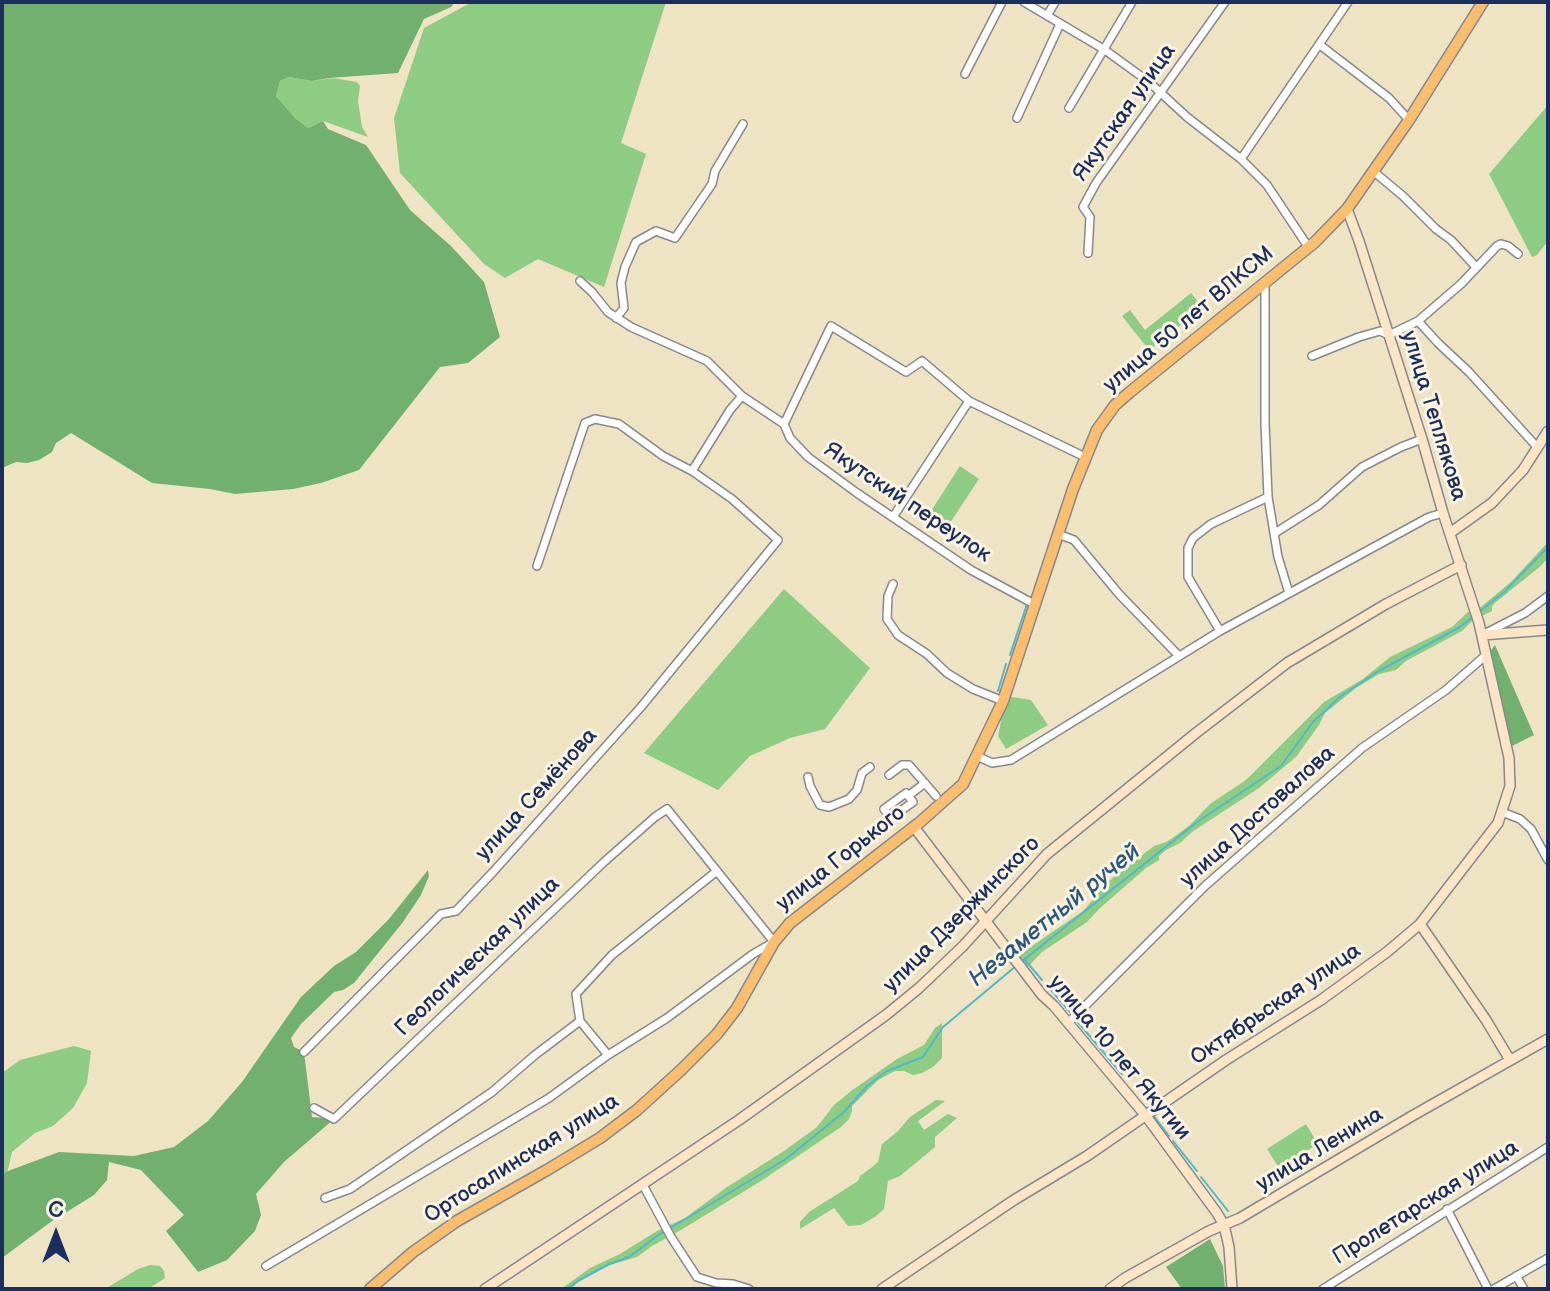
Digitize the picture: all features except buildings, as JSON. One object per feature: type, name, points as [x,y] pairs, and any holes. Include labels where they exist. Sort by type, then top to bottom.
[{"type":"main road","name":"улица 50 лет ВЛКСМ","points":[[977,756],[1003,701],[1058,534],[1097,430],[1115,405],[1309,248],[1347,209],[1409,120],[1483,2]]},
{"type":"main road","name":"улица Теплякова","points":[[1347,209],[1482,635]]},
{"type":"main road","points":[[1450,533],[1492,503],[1523,470],[1548,431]]},
{"type":"main road","name":"улица Дзержинского","points":[[485,1289],[739,1120],[886,1015],[923,985],[1047,854],[1287,663],[1386,604],[1461,565]]},
{"type":"main road","points":[[1482,635],[1548,630]]},
{"type":"main road","name":"Октябрьская улица","points":[[882,1289],[1321,1000],[1420,924],[1490,835],[1502,812],[1510,786],[1509,758],[1482,635]]},
{"type":"main road","name":"улица Горького","points":[[774,942],[790,923],[914,827],[963,784],[977,756]]},
{"type":"main road","name":"улица 10 лет Якутии","points":[[914,827],[1020,966],[1146,1116],[1199,1187],[1224,1225],[1232,1289]]},
{"type":"main road","points":[[1420,924],[1510,1060]]},
{"type":"main road","name":"Ортосалинская улица","points":[[370,1289],[413,1252],[457,1221],[600,1138],[637,1110],[717,1034],[737,1008],[774,942]]},
{"type":"main road","name":"улица Ленина","points":[[1110,1289],[1209,1231],[1250,1213],[1548,1039]]},
{"type":"street","points":[[965,74],[1002,2]]},
{"type":"street","points":[[1024,2],[1105,50],[1149,82],[1187,117],[1241,159],[1267,185],[1309,248]]},
{"type":"street","points":[[1047,16],[1055,2]]},
{"type":"street","points":[[1069,108],[1132,2]]},
{"type":"street","name":"Якутская улица","points":[[1088,253],[1090,217],[1083,207],[1096,183],[1225,2]]},
{"type":"street","points":[[1241,159],[1348,2]]},
{"type":"street","points":[[1017,118],[1060,24]]},
{"type":"street","points":[[1320,45],[1389,98],[1409,120]]},
{"type":"street","points":[[616,318],[624,308],[621,283],[636,242],[656,231],[675,238],[712,184],[715,171],[743,124]]},
{"type":"street","points":[[1373,171],[1451,240],[1476,267]]},
{"type":"street","points":[[1312,356],[1380,331],[1389,335],[1418,321],[1501,244],[1518,254]]},
{"type":"street","name":"Якутский переулок","points":[[580,281],[616,318],[701,357],[742,396],[784,424],[790,438],[808,457],[971,570],[1034,604]]},
{"type":"street","points":[[1265,282],[1268,497],[1278,557],[1289,593]]},
{"type":"street","points":[[1418,321],[1537,447]]},
{"type":"street","points":[[784,424],[831,326],[906,372],[922,361],[969,401],[1085,457]]},
{"type":"street","points":[[537,566],[585,423],[595,419],[619,424],[663,456],[692,471],[742,396]]},
{"type":"street","points":[[893,517],[969,401]]},
{"type":"street","points":[[1275,533],[1319,505],[1362,467],[1422,439]]},
{"type":"street","name":"улица Семёнова","points":[[304,1052],[441,914],[456,911],[493,872],[641,707],[778,540],[732,499],[692,471]]},
{"type":"street","points":[[1220,631],[1188,577],[1188,548],[1193,538],[1211,524],[1268,497]]},
{"type":"street","points":[[977,756],[992,763],[1011,760],[1220,631],[1429,517],[1443,513]]},
{"type":"street","points":[[1058,534],[1074,540],[1119,594],[1179,656]]},
{"type":"street","points":[[893,584],[888,596],[887,619],[898,635],[927,654],[947,673],[973,689],[1003,701]]},
{"type":"street","points":[[1482,635],[1525,613],[1548,596]]},
{"type":"street","name":"улица Достовалова","points":[[1068,1023],[1205,886],[1362,748],[1446,690],[1486,655]]},
{"type":"street","points":[[889,775],[902,765],[909,765],[936,796]]},
{"type":"street","points":[[808,777],[820,805],[829,807],[849,799],[857,790],[862,773],[870,767]]},
{"type":"street","points":[[908,796],[925,783]]},
{"type":"street","name":"Геологическая улица","points":[[314,1108],[334,1119],[604,862],[667,809],[717,871]]},
{"type":"street","points":[[1502,812],[1520,819],[1531,829],[1548,860]]},
{"type":"street","points":[[608,1055],[580,1021],[576,994],[612,955],[717,871],[774,942]]},
{"type":"street","name":"улица Горького","points":[[266,1266],[549,1098],[774,942]]},
{"type":"street","points":[[325,1198],[350,1189],[492,1092],[580,1021]]},
{"type":"street","name":"Пролетарская улица","points":[[1323,1289],[1548,1147]]},
{"type":"street","points":[[643,1185],[697,1277],[749,1289]]},
{"type":"street","points":[[1447,1209],[1491,1289],[1548,1258]]},
{"type":"street","points":[[1516,1276],[1524,1289]]},
{"type":"green space","points":[[2,2],[455,2],[451,7],[424,19],[398,73],[312,81],[289,77],[280,81],[276,96],[308,128],[323,121],[328,129],[366,145],[410,210],[451,246],[484,282],[500,337],[468,363],[440,367],[359,470],[321,483],[235,494],[152,483],[71,433],[39,460],[16,462],[2,468]]},
{"type":"green space","points":[[472,2],[666,2],[621,143],[646,154],[604,287],[538,259],[505,278],[484,264],[400,173],[394,118],[424,28]]},
{"type":"green space","points":[[289,77],[357,82],[360,86],[358,101],[362,127],[368,137],[323,121],[308,128],[276,96],[280,81]]},
{"type":"green space","points":[[1548,105],[1548,241],[1532,257],[1489,174]]},
{"type":"green space","points":[[1191,293],[1203,308],[1149,350],[1122,316],[1130,310],[1145,330]]},
{"type":"green space","points":[[960,466],[979,479],[944,532],[907,508],[912,500],[931,511]]},
{"type":"green space","points":[[1548,542],[1548,557],[1542,565],[1496,602],[1492,611],[1406,661],[1396,670],[1379,674],[1356,688],[1325,713],[1296,757],[1259,788],[1166,850],[1159,860],[1146,868],[1087,922],[1042,952],[1028,967],[1019,955],[1083,911],[1125,868],[1154,846],[1174,837],[1210,804],[1246,780],[1324,702],[1363,679],[1390,657],[1452,627],[1468,612],[1481,607],[1512,581]]},
{"type":"green space","points":[[784,589],[870,668],[825,729],[790,738],[750,756],[718,790],[644,753]]},
{"type":"green space","points":[[1495,645],[1534,735],[1512,746],[1489,653]]},
{"type":"green space","points":[[1006,696],[1031,700],[1048,725],[1006,749],[998,736]]},
{"type":"green space","points":[[428,870],[429,876],[421,895],[354,983],[334,992],[291,1038],[294,1047],[304,1052],[312,1117],[334,1119],[284,1162],[256,1194],[261,1215],[255,1231],[227,1260],[198,1272],[166,1231],[184,1215],[141,1170],[109,1162],[107,1180],[94,1195],[2,1258],[2,1175],[59,1152],[134,1156],[174,1147],[208,1121],[242,1082],[301,997],[334,966],[356,952],[389,919]]},
{"type":"green space","points":[[942,1023],[942,1058],[933,1067],[913,1075],[895,1071],[878,1080],[852,1106],[849,1119],[841,1127],[761,1181],[637,1257],[610,1265],[579,1281],[571,1289],[561,1289],[590,1268],[685,1218],[784,1151],[817,1127],[834,1105],[851,1091],[897,1059],[924,1045]]},
{"type":"green space","points":[[74,1046],[91,1051],[87,1083],[73,1108],[53,1126],[35,1133],[12,1152],[2,1195],[2,1073],[20,1060]]},
{"type":"green space","points":[[936,1100],[945,1101],[918,1121],[924,1130],[948,1114],[957,1118],[935,1137],[935,1147],[900,1176],[888,1181],[884,1209],[861,1225],[848,1226],[834,1208],[800,1229],[800,1222],[809,1212],[858,1181],[878,1162],[882,1144],[910,1117]]},
{"type":"green space","points":[[1306,1124],[1318,1144],[1279,1168],[1267,1149]]},
{"type":"green space","points":[[1210,1239],[1223,1266],[1225,1289],[1182,1289],[1166,1267]]},
{"type":"green space","points":[[160,1266],[165,1278],[148,1289],[105,1289],[138,1269]]},
{"type":"waterway","name":"Незаметный ручей","points":[[1479,612],[1504,592],[1548,547]]},
{"type":"waterway","points":[[1010,655],[1027,604]]},
{"type":"waterway","name":"Незаметный ручей","points":[[1021,962],[1197,822],[1281,766],[1313,722],[1341,696],[1474,616]]},
{"type":"waterway","points":[[998,691],[1006,664]]},
{"type":"waterway","points":[[1025,960],[1042,980]]},
{"type":"waterway","name":"Незаметный ручей","points":[[567,1289],[609,1264],[629,1257],[657,1236],[786,1159],[844,1112],[867,1086],[887,1071],[923,1057],[943,1027],[1016,966]]},
{"type":"waterway","points":[[1051,990],[1070,1012]]},
{"type":"waterway","points":[[1076,1020],[1122,1074]]},
{"type":"waterway","points":[[1153,1115],[1169,1136]]},
{"type":"waterway","points":[[1173,1141],[1197,1171]]},
{"type":"waterway","points":[[1201,1177],[1228,1211]]}]
